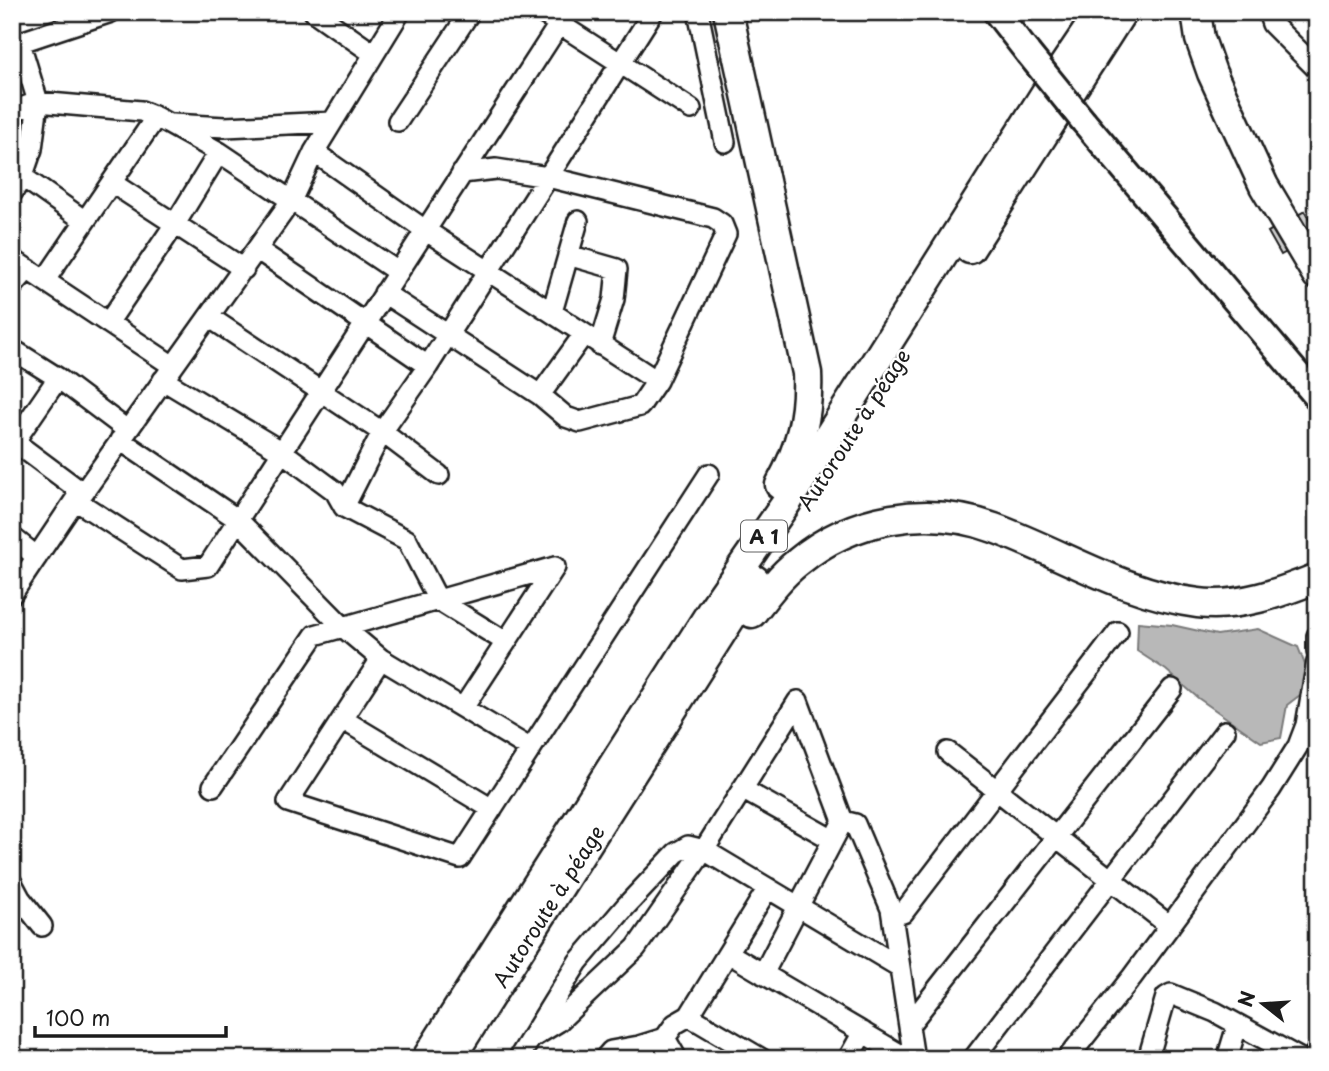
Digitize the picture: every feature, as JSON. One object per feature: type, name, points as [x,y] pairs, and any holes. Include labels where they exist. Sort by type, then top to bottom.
[{"type":"highway","points":[[712,610],[738,556],[790,466],[804,428],[808,395],[807,373],[728,12]]},
{"type":"highway","name":"A 1","points":[[426,1059],[712,610],[787,502],[1050,86],[1100,12]]},
{"type":"highway","name":"Autoroute à péage","points":[[450,1059],[1122,12]]},
{"type":"highway","points":[[1196,12],[1200,40],[1212,72],[1264,186],[1317,275]]},
{"type":"highway","points":[[659,734],[681,713],[751,614],[797,563],[820,545],[850,530],[883,520],[922,515],[958,518],[993,528],[1150,593],[1197,603],[1215,604],[1257,598],[1317,578]]},
{"type":"main road","points":[[996,12],[1084,122],[1317,397]]},
{"type":"street","points":[[85,221],[16,180],[32,149],[38,102],[15,43],[74,18],[111,12]]},
{"type":"street","points":[[314,12],[374,54]]},
{"type":"street","points":[[12,594],[291,201],[314,152],[400,12]]},
{"type":"street","points":[[398,121],[470,12]]},
{"type":"street","points":[[541,12],[563,18],[620,64],[691,109]]},
{"type":"street","points":[[344,507],[382,432],[428,366],[653,12]]},
{"type":"street","points":[[698,12],[726,142]]},
{"type":"street","points":[[1268,12],[1272,24],[1317,69]]},
{"type":"street","points":[[58,378],[13,442],[79,496],[182,569],[208,566],[563,18]]},
{"type":"street","points":[[12,111],[38,102],[141,111],[219,152],[398,272]]},
{"type":"street","points":[[161,120],[225,127],[332,122]]},
{"type":"street","points":[[12,287],[28,269],[85,221],[161,120]]},
{"type":"street","points":[[108,323],[175,224],[219,152]]},
{"type":"street","points":[[314,152],[425,230],[657,381]]},
{"type":"street","points":[[384,293],[540,395],[566,417],[580,422],[640,406],[657,381],[726,234],[722,224],[713,218],[548,177],[496,169],[462,173]]},
{"type":"street","points":[[112,183],[244,269]]},
{"type":"street","points":[[552,312],[578,221]]},
{"type":"street","points":[[258,250],[428,366]]},
{"type":"street","points":[[540,395],[592,339],[614,299],[617,268],[568,255]]},
{"type":"street","points":[[28,269],[108,323],[168,373],[281,451],[335,492],[344,507],[407,540],[438,600],[506,642]]},
{"type":"street","points":[[209,317],[382,432],[439,475]]},
{"type":"street","points":[[12,349],[58,378],[124,435],[237,519],[344,628],[381,659],[531,749]]},
{"type":"street","points":[[381,659],[288,802],[460,858],[709,474]]},
{"type":"street","points":[[12,537],[37,557]]},
{"type":"street","points":[[213,786],[315,635],[555,567],[463,708]]},
{"type":"street","points":[[903,913],[1118,632]]},
{"type":"street","points":[[1317,636],[1317,651]]},
{"type":"street","points":[[1067,1059],[1271,789],[1298,746],[1309,713],[1317,662]]},
{"type":"street","points":[[913,1020],[1172,689]]},
{"type":"street","points":[[531,1038],[558,1022],[636,948],[704,850],[798,701],[843,821],[762,974]]},
{"type":"street","points":[[342,719],[492,809]]},
{"type":"street","points":[[973,1059],[1225,731]]},
{"type":"street","points":[[947,752],[1170,926]]},
{"type":"street","points":[[742,789],[833,840]]},
{"type":"street","points":[[843,821],[855,824],[891,909],[914,1059]]},
{"type":"street","points":[[518,1059],[578,962],[676,853],[688,846],[704,850],[898,966]]},
{"type":"street","points":[[12,883],[42,926]]},
{"type":"street","points":[[604,1059],[611,1051],[665,1038],[676,1024],[689,1016],[768,888]]},
{"type":"street","points":[[728,953],[908,1059]]},
{"type":"street","points":[[1148,1059],[1166,998],[1171,993],[1215,1012],[1301,1059]]},
{"type":"street","points":[[689,1016],[762,1059]]},
{"type":"street","points":[[1227,1059],[1237,1026]]},
{"type":"street","points":[[848,1059],[863,1032]]},
{"type":"street","points":[[665,1038],[677,1059]]},
{"type":"street","points":[[1314,1059],[1317,1049]]},
{"type":"shaded area","points":[[1138,622],[1172,625],[1217,635],[1258,629],[1298,647],[1313,685],[1287,705],[1281,738],[1261,742],[1137,651]]},
{"type":"building","points":[[1305,211],[1317,235],[1281,255],[1268,232]]}]
